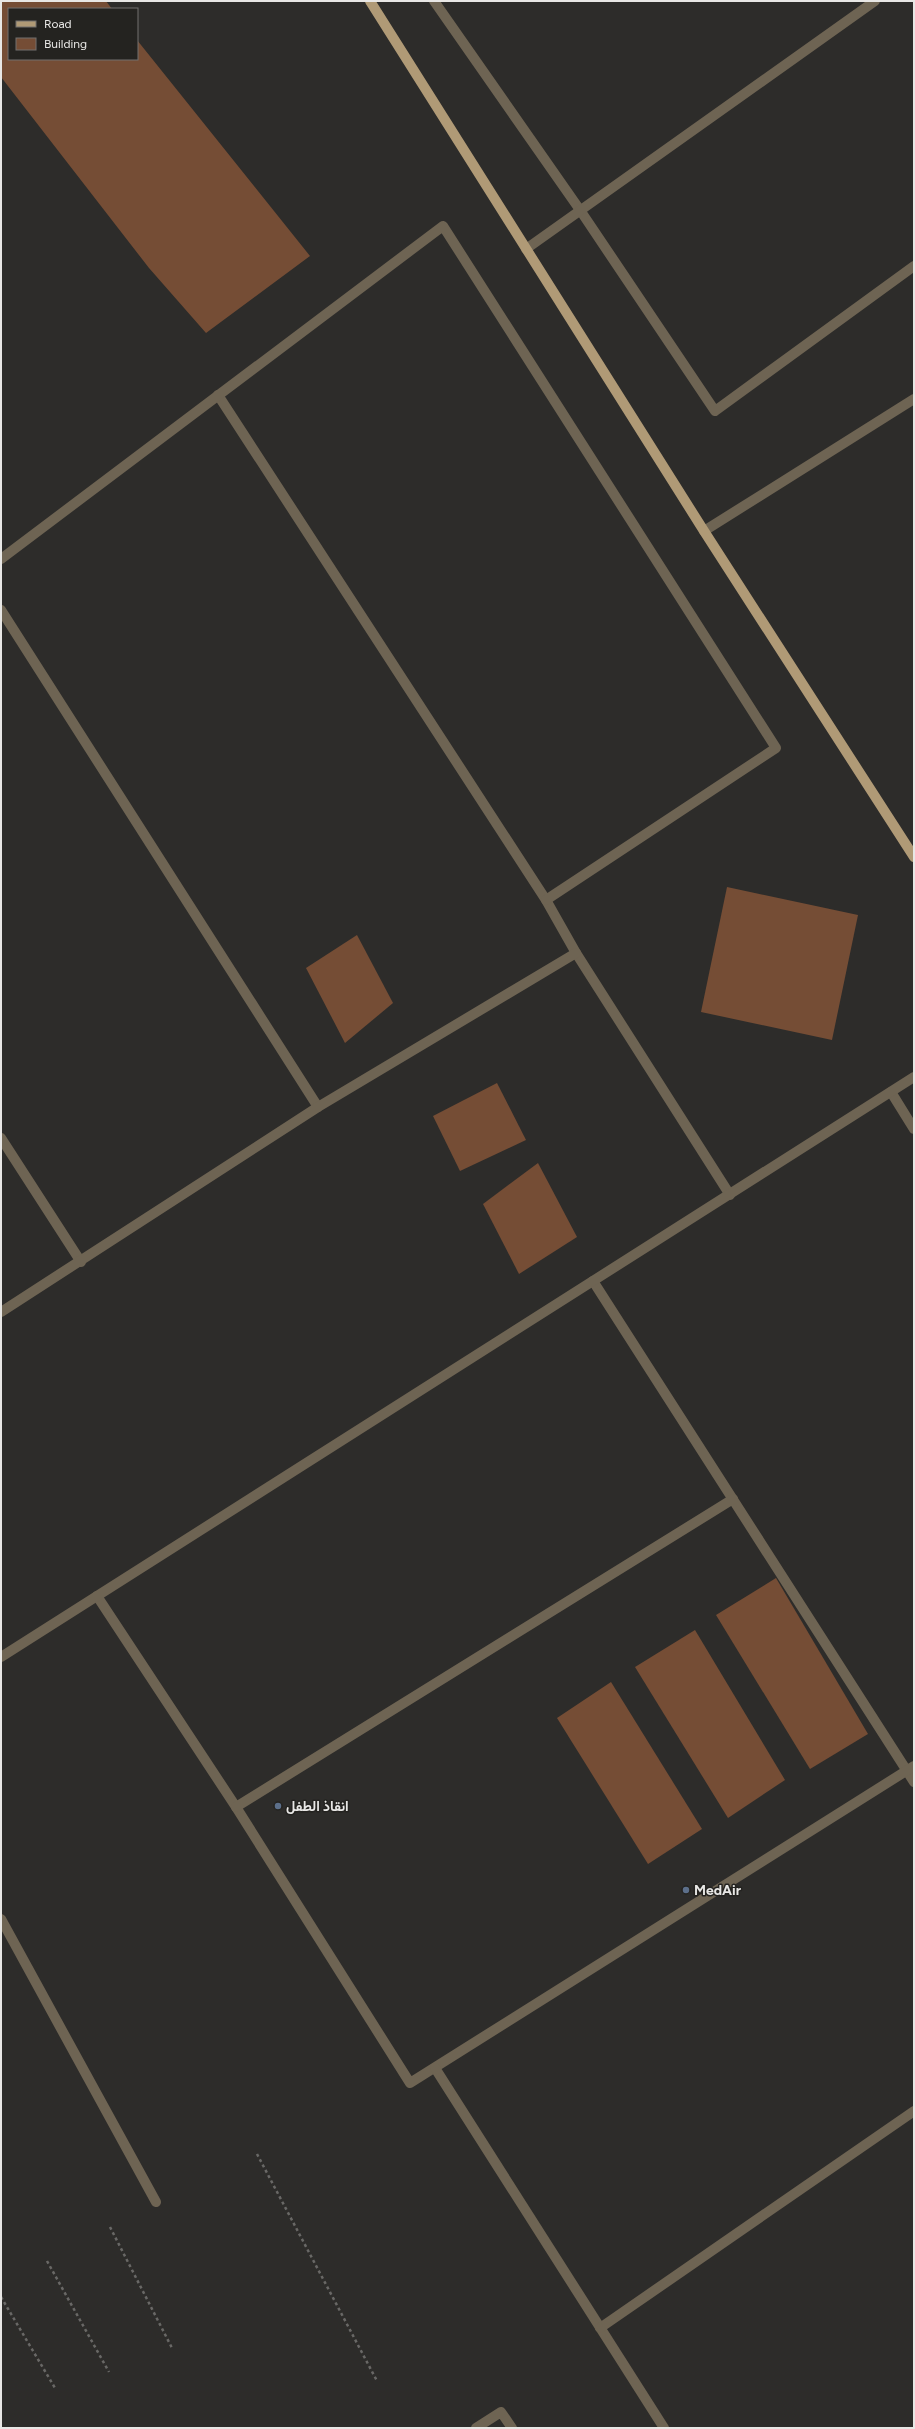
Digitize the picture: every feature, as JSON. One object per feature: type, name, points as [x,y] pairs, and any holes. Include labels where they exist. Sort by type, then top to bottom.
[{"type":"main road","points":[[370,1],[704,531],[914,857]]},
{"type":"street","points":[[434,1],[580,210],[715,411],[914,266]]},
{"type":"street","points":[[526,249],[875,1]]},
{"type":"street","points":[[1,559],[443,226],[776,748],[546,900]]},
{"type":"street","points":[[218,395],[546,900],[576,953],[730,1195]]},
{"type":"street","points":[[704,531],[914,399]]},
{"type":"street","points":[[1,610],[318,1107]]},
{"type":"street","points":[[1,1312],[81,1262],[318,1107],[576,953]]},
{"type":"street","points":[[1,1657],[914,1078]]},
{"type":"street","points":[[891,1092],[914,1129]]},
{"type":"street","points":[[1,1138],[81,1262]]},
{"type":"street","points":[[593,1281],[733,1499],[910,1768],[914,1782]]},
{"type":"street","points":[[236,1807],[733,1499]]},
{"type":"street","points":[[97,1596],[236,1807],[410,2084],[910,1768]]},
{"type":"street","points":[[1,1919],[156,2202]]},
{"type":"street","points":[[435,2068],[664,2428]]},
{"type":"street","points":[[600,2328],[914,2111]]},
{"type":"street","points":[[476,2428],[501,2412],[512,2428]]},
{"type":"path","points":[[257,2154],[377,2381]]},
{"type":"path","points":[[110,2227],[172,2348]]},
{"type":"path","points":[[47,2261],[109,2372]]},
{"type":"path","points":[[1,2297],[55,2388]]},
{"type":"building","points":[[1,1],[106,1],[111,8],[8,8],[8,60],[138,60],[138,41],[310,256],[206,333],[149,268],[1,77]]},
{"type":"building","points":[[727,887],[858,915],[832,1040],[701,1012]]},
{"type":"building","points":[[357,935],[393,1003],[345,1043],[306,968]]},
{"type":"building","points":[[497,1083],[526,1140],[460,1171],[433,1116]]},
{"type":"building","points":[[538,1163],[577,1237],[519,1274],[483,1204]]},
{"type":"building","points":[[776,1578],[868,1734],[810,1769],[716,1615]]},
{"type":"building","points":[[695,1630],[785,1780],[728,1818],[635,1667]]},
{"type":"building","points":[[611,1682],[702,1829],[648,1864],[557,1718]]},
{"type":"place","name":"انقاذ الطفل","points":[[278,1806]]},
{"type":"place","name":"MedAir","points":[[686,1890]]}]
